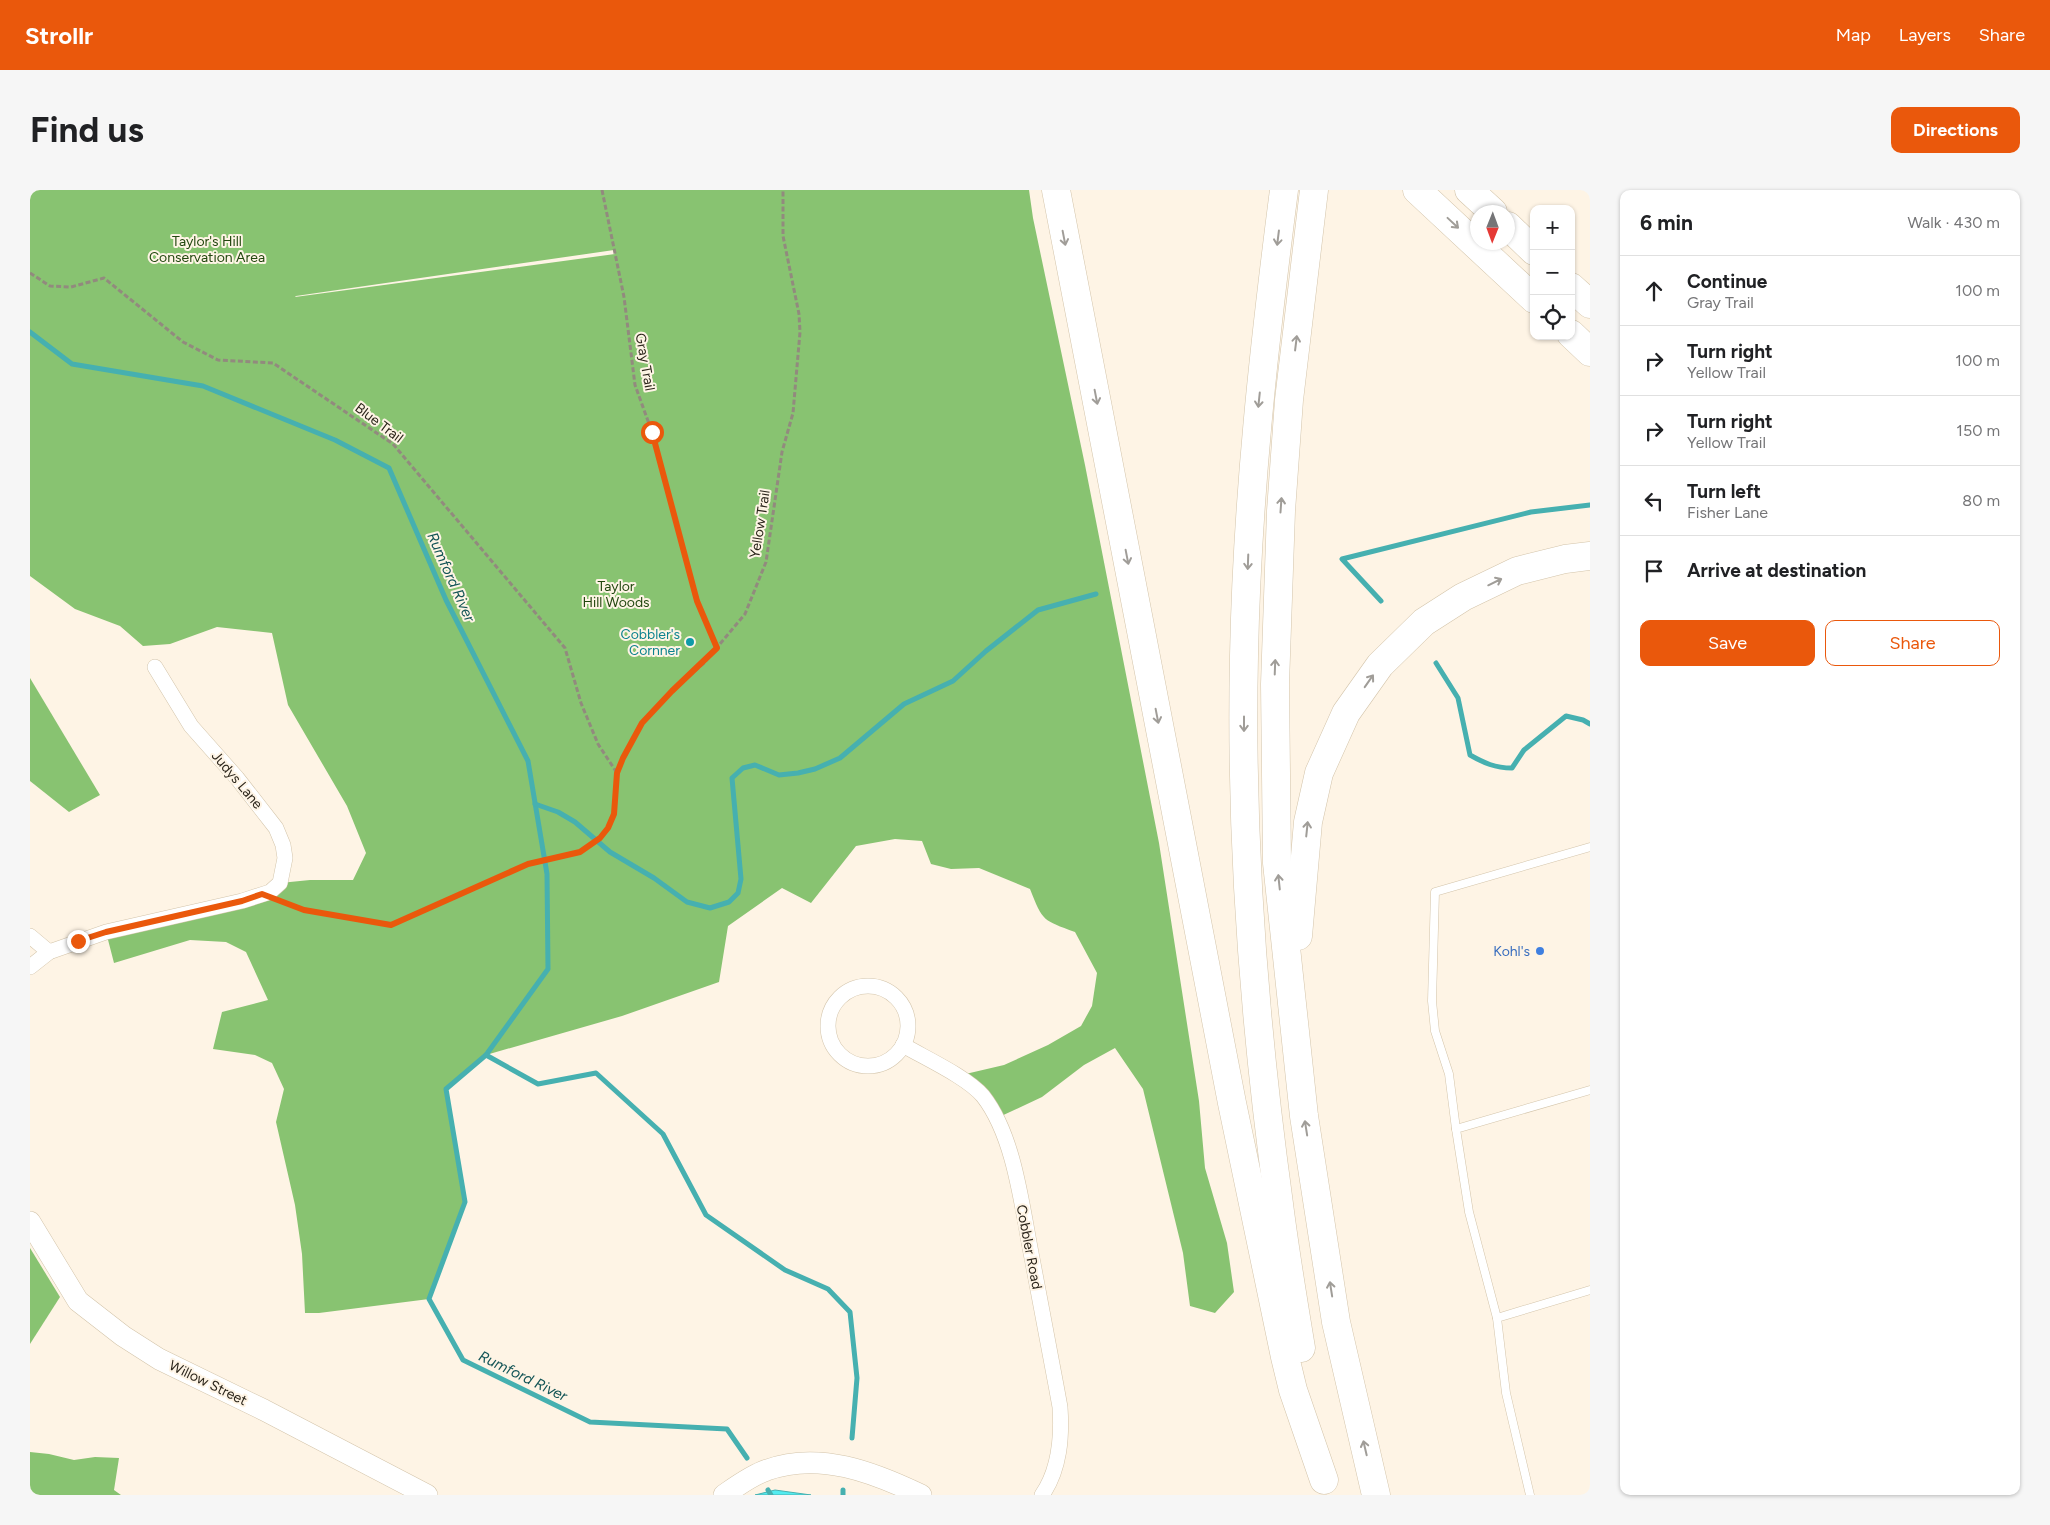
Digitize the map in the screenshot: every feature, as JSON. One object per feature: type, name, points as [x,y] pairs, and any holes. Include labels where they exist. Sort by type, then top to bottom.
[{"type":"highway","points":[[1056,190],[1232,1103],[1283,1348],[1294,1390],[1326,1487]]},
{"type":"highway","points":[[1284,190],[1265,345],[1249,530],[1244,657],[1245,782],[1250,921],[1260,1042],[1278,1204],[1326,1487]]},
{"type":"highway","points":[[1314,190],[1288,410],[1281,511],[1275,684],[1277,863],[1304,1116],[1336,1322],[1376,1495]]},
{"type":"highway","points":[[1417,190],[1530,295]]},
{"type":"highway","points":[[1469,190],[1485,205]]},
{"type":"highway","points":[[1515,233],[1533,250]]},
{"type":"highway","points":[[1575,290],[1590,304]]},
{"type":"highway","points":[[1575,338],[1590,352]]},
{"type":"highway","points":[[1297,1052],[1298,922],[1308,822],[1319,773],[1346,713],[1380,665],[1424,622],[1463,597],[1517,571],[1565,559],[1590,556]]},
{"type":"street","name":"Judys Lane","points":[[30,967],[49,952],[106,932],[242,901],[270,892],[280,883],[285,858],[283,845],[276,828],[237,778],[192,726],[155,667]]},
{"type":"street","points":[[30,936],[49,952]]},
{"type":"street","points":[[861,986],[877,986],[892,993],[906,1013],[908,1029],[903,1045],[893,1057],[878,1064],[863,1065],[847,1060],[835,1049],[829,1035],[828,1019],[834,1004],[846,992],[861,986]]},
{"type":"street","name":"Cobbler Road","points":[[903,1045],[958,1076],[982,1095],[997,1118],[1004,1134],[1023,1213],[1060,1407],[1062,1433],[1058,1457],[1049,1484],[1042,1495]]},
{"type":"street","name":"Willow Street","points":[[30,1222],[78,1301],[123,1336],[159,1359],[272,1414],[427,1495]]},
{"type":"street","points":[[724,1495],[765,1470],[799,1462],[816,1462],[853,1468],[874,1474],[921,1495]]},
{"type":"lane","points":[[1530,1495],[1506,1393],[1497,1318],[1468,1212],[1448,1074],[1435,1031],[1432,1002],[1435,892],[1590,846]]},
{"type":"lane","points":[[1456,1129],[1590,1090]]},
{"type":"lane","points":[[1497,1318],[1590,1290]]},
{"type":"path","name":"Gray Trail","points":[[602,190],[624,297],[635,385],[652,432],[697,601],[717,648]]},
{"type":"path","name":"Yellow Trail","points":[[262,894],[304,910],[391,925],[528,864],[580,852],[600,838],[608,828],[614,814],[617,773],[642,723],[717,648],[745,614],[766,562],[782,452],[793,413],[800,332],[800,314],[783,236],[783,190]]},
{"type":"path","name":"Blue Trail","points":[[30,273],[50,286],[71,288],[104,278],[183,342],[218,360],[273,363],[393,444],[565,648],[581,703],[598,744],[617,773]]},
{"type":"green space","name":"Taylor Hill Woods","points":[[30,190],[1029,190],[1033,218],[1085,465],[1159,843],[1199,1101],[1205,1168],[1227,1243],[1234,1292],[1215,1313],[1190,1306],[1183,1253],[1143,1089],[1115,1048],[1084,1065],[1042,1097],[997,1118],[957,1076],[1004,1065],[1048,1045],[1081,1026],[1092,1006],[1097,973],[1075,932],[1056,925],[1045,918],[1038,908],[1030,889],[979,868],[951,869],[931,864],[922,841],[895,839],[856,846],[811,903],[782,888],[728,926],[719,982],[622,1016],[486,1055],[446,1089],[465,1202],[429,1299],[319,1313],[305,1313],[302,1254],[295,1205],[276,1122],[284,1089],[272,1063],[255,1055],[213,1049],[222,1012],[268,1000],[246,952],[226,942],[190,940],[114,963],[106,932],[280,883],[310,880],[353,880],[366,853],[347,806],[288,705],[272,633],[217,627],[170,644],[143,646],[120,626],[75,609],[30,576]],"holes":[[[614,250],[615,254],[295,297]]]},
{"type":"green space","points":[[30,678],[100,795],[69,812],[30,781]]},
{"type":"green space","points":[[30,1248],[60,1297],[30,1344]]},
{"type":"green space","points":[[30,1452],[74,1460],[95,1457],[119,1458],[114,1490],[121,1495],[30,1495]]},
{"type":"water","points":[[775,1490],[811,1495],[755,1495]]},
{"type":"waterway","name":"Rumford River","points":[[30,332],[72,364],[203,386],[335,440],[389,468],[446,600],[528,761],[547,874],[548,969],[486,1055],[446,1089],[465,1202],[429,1299],[463,1360],[590,1422],[727,1429],[747,1458]]},
{"type":"waterway","points":[[1381,601],[1342,559],[1531,512],[1590,505]]},
{"type":"waterway","points":[[535,804],[558,812],[575,822],[610,852],[654,878],[687,902],[710,908],[729,902],[738,893],[741,879],[732,778],[743,768],[755,765],[779,775],[815,769],[840,758],[904,704],[953,681],[986,651],[1038,610],[1096,594]]},
{"type":"waterway","points":[[1436,663],[1458,698],[1470,755],[1485,763],[1512,768],[1524,750],[1566,716],[1583,720],[1590,724]]},
{"type":"waterway","name":"Rumford River","points":[[486,1055],[538,1084],[596,1073],[663,1134],[706,1215],[785,1270],[828,1289],[850,1312],[857,1378],[852,1438]]},
{"type":"waterway","name":"Rumford River","points":[[768,1490],[771,1495]]},
{"type":"waterway","name":"Rumford River","points":[[843,1490],[843,1495]]},
{"type":"place","name":"Cobbler's Cornner","points":[[690,642]]},
{"type":"place","name":"Kohl's","points":[[1540,951]]},
{"type":"route","points":[[78,941],[106,932],[242,901],[262,894],[304,910],[391,925],[528,864],[580,852],[600,838],[608,828],[614,814],[617,773],[642,723],[717,648],[697,601],[674,521],[652,432]]},
{"type":"park label","name":"Taylor's Hill Conservation Area","points":[[207,249]]}]
